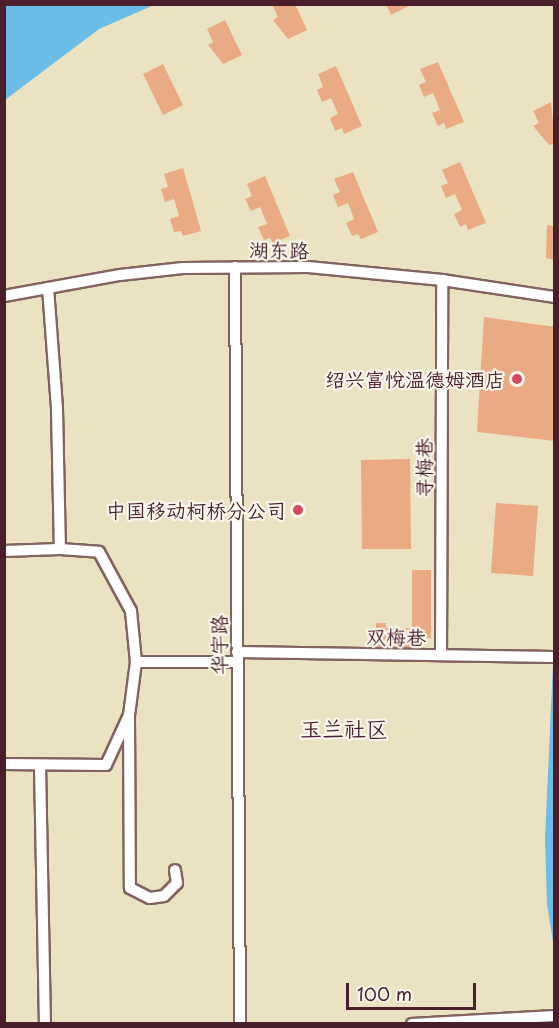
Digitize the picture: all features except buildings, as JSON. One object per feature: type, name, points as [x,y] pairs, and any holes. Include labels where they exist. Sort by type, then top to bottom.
[{"type":"street","name":"湖东路","points":[[4,296],[131,274],[235,267],[308,267],[442,280],[555,297]]},
{"type":"street","name":"华宇路","points":[[235,267],[240,1023]]},
{"type":"street","name":"寻梅巷","points":[[441,655],[442,280]]},
{"type":"street","points":[[48,288],[57,409],[60,549]]},
{"type":"street","points":[[4,550],[60,549],[99,552],[104,560],[131,611],[136,662],[129,715],[130,888],[150,898],[164,896],[177,883],[175,870]]},
{"type":"street","name":"双梅巷","points":[[136,662],[237,657],[441,655],[549,657]]},
{"type":"street","points":[[4,764],[106,765],[129,715]]},
{"type":"street","points":[[40,765],[45,1023]]},
{"type":"street","points":[[412,1023],[555,1016]]},
{"type":"water","points":[[5,4],[154,5],[99,29],[5,100]]},
{"type":"water","points":[[554,641],[554,948],[547,904],[545,839]]},
{"type":"place","name":"绍兴富悦温德姆酒店","points":[[517,379]]},
{"type":"place","name":"中国移动柯桥分公司","points":[[298,510]]},
{"type":"district","name":"玉兰社区","points":[[344,728]]}]
